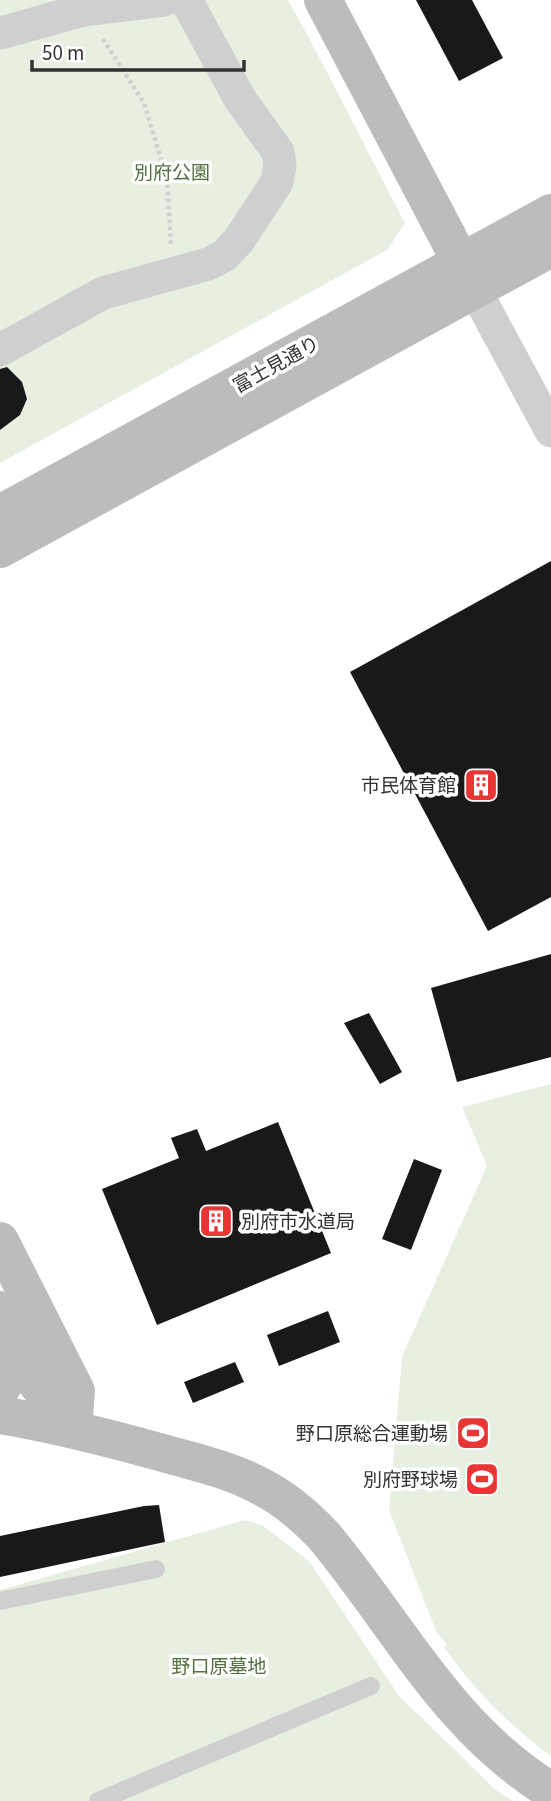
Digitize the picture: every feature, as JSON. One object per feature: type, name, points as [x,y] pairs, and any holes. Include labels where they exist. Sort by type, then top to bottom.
[{"type":"street","points":[[0,33],[83,10],[163,0]]},
{"type":"street","points":[[0,350],[103,293],[208,264],[224,256],[239,240],[277,182],[281,166],[278,152],[240,99],[186,0]]},
{"type":"street","points":[[323,0],[551,431]]},
{"type":"street","name":"富士見通り","points":[[0,514],[468,276],[551,213]]},
{"type":"street","points":[[0,549],[468,276],[551,248]]},
{"type":"street","points":[[0,1241],[76,1391],[73,1429]]},
{"type":"street","points":[[6,1323],[38,1385],[73,1429]]},
{"type":"street","points":[[0,1390],[15,1363],[6,1323]]},
{"type":"street","points":[[0,1415],[73,1429],[214,1467],[259,1485],[289,1504],[314,1525],[342,1558],[466,1723],[514,1767],[551,1790]]},
{"type":"lane","points":[[0,1601],[156,1569]]},
{"type":"lane","points":[[98,1801],[371,1686]]},
{"type":"path","points":[[83,10],[144,103],[167,179],[172,272]]},
{"type":"green space","name":"別府公園","points":[[0,0],[288,0],[405,223],[387,250],[0,463]]},
{"type":"green space","name":"野口原総合運動場","points":[[551,1084],[551,1756],[493,1706],[467,1678],[444,1647],[447,1645],[436,1631],[389,1510],[402,1357],[487,1166],[462,1107]]},
{"type":"green space","name":"野口原墓地","points":[[245,1520],[262,1525],[309,1561],[399,1696],[496,1790],[513,1801],[0,1801],[0,1590]]},
{"type":"building","points":[[416,0],[472,0],[503,58],[459,81]]},
{"type":"building","points":[[7,367],[22,382],[27,399],[20,415],[0,430],[0,369]]},
{"type":"building","name":"市民体育館","points":[[551,561],[551,897],[488,931],[350,672]]},
{"type":"building","points":[[551,954],[551,1057],[457,1082],[431,988]]},
{"type":"building","points":[[369,1013],[402,1072],[380,1084],[344,1023]]},
{"type":"building","name":"別府市水道局","points":[[278,1122],[331,1253],[157,1325],[102,1189],[179,1158],[171,1138],[197,1129],[206,1151]]},
{"type":"building","points":[[414,1159],[442,1170],[411,1250],[382,1239]]},
{"type":"building","points":[[328,1311],[340,1342],[279,1366],[267,1335]]},
{"type":"building","points":[[235,1362],[244,1382],[193,1403],[184,1382]]},
{"type":"building","points":[[159,1505],[165,1542],[0,1577],[0,1536]]},
{"type":"place","name":"市民体育館","points":[[481,785]]},
{"type":"place","name":"別府市水道局","points":[[216,1221]]},
{"type":"place","name":"野口原総合運動場","points":[[473,1433]]},
{"type":"place","name":"別府野球場","points":[[482,1479]]}]
